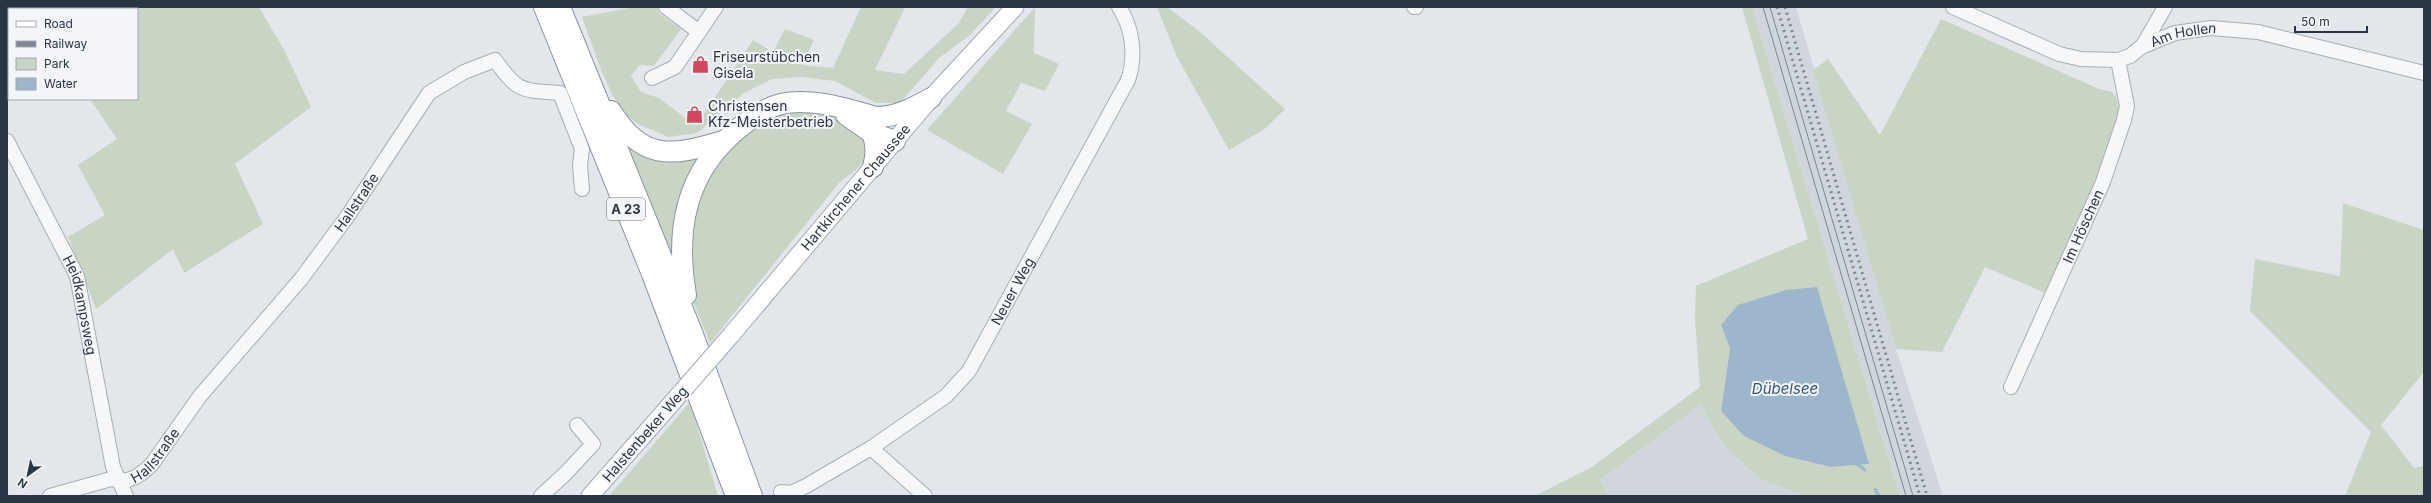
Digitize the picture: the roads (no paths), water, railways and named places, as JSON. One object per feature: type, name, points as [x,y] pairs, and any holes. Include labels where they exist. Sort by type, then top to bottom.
[{"type":"highway","name":"A 23","points":[[544,7],[706,411],[736,496]]},
{"type":"highway","name":"A 23","points":[[560,7],[692,332],[752,496]]},
{"type":"highway","points":[[585,68],[617,121],[626,132],[641,144],[672,153],[690,151],[723,141]]},
{"type":"highway","points":[[874,125],[898,115],[931,98]]},
{"type":"highway","points":[[692,332],[681,263],[682,231],[688,202],[696,180],[723,141],[757,114],[780,104],[807,102],[834,108],[874,125],[888,129],[895,141]]},
{"type":"highway","points":[[873,167],[876,154],[874,125]]},
{"type":"highway","points":[[706,411],[724,496]]},
{"type":"main road","name":"Hartkirchener Chaussee","points":[[700,372],[931,98],[1015,7]]},
{"type":"main road","name":"Halstenbeker Weg","points":[[590,496],[700,372]]},
{"type":"street","points":[[652,78],[675,67],[716,7]]},
{"type":"street","name":"Neuer Weg","points":[[781,492],[791,493],[807,491],[949,394],[974,364],[1128,80],[1132,67],[1131,40],[1125,17],[1119,7]]},
{"type":"street","name":"Am Hollen","points":[[1953,7],[2059,54],[2094,60],[2118,60],[2130,56],[2141,47],[2175,33],[2211,28],[2258,32],[2424,73]]},
{"type":"street","points":[[2141,47],[2165,7]]},
{"type":"street","points":[[667,8],[699,32]]},
{"type":"street","name":"Hallstraße","points":[[126,496],[121,482],[136,478],[152,464],[200,396],[301,279],[347,217],[429,93],[464,72],[495,60],[511,82],[523,90],[560,93],[582,149],[580,165],[582,189]]},
{"type":"street","name":"Im Höschen","points":[[2011,387],[2103,182],[2124,120],[2127,106],[2118,60]]},
{"type":"street","name":"Heidkampsweg","points":[[7,141],[77,276],[113,467],[121,482]]},
{"type":"street","points":[[540,496],[565,474],[594,444],[577,425]]},
{"type":"street","points":[[871,448],[925,496]]},
{"type":"street","points":[[50,496],[111,479],[121,482]]},
{"type":"water","name":"Dübelsee","points":[[1817,287],[1869,464],[1831,467],[1785,456],[1744,436],[1721,411],[1730,348],[1721,325],[1738,305],[1786,290]]},
{"type":"waterway","points":[[1858,465],[1865,470]]},
{"type":"waterway","points":[[1875,489],[1879,496]]},
{"type":"tram line","points":[[1763,7],[1906,496]]},
{"type":"tram line","points":[[1770,7],[1913,496]]},
{"type":"railway","points":[[1777,7],[1920,496]]},
{"type":"railway","points":[[1785,7],[1927,496]]},
{"type":"place","name":"Friseurstübchen Gisela","points":[[700,65]]},
{"type":"place","name":"Christensen Kfz-Meisterbetrieb","points":[[695,114]]}]
